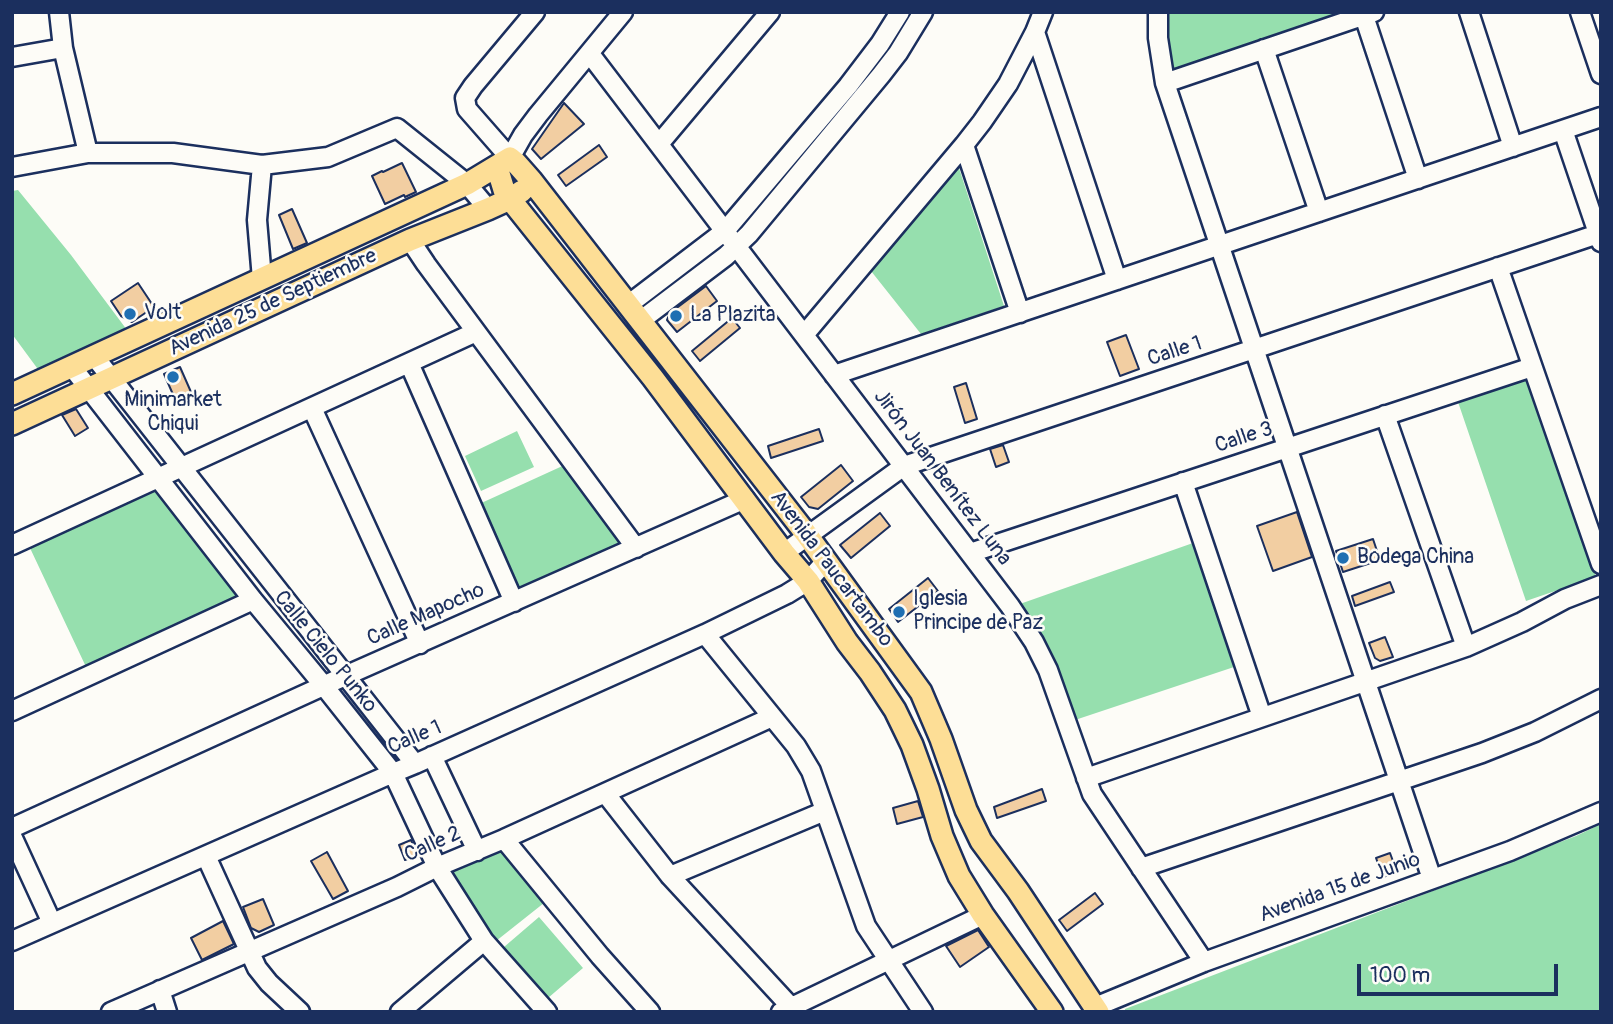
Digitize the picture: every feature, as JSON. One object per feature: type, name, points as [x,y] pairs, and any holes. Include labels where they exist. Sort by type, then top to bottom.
[{"type":"main road","name":"Avenida Paucartambo","points":[[1052,1012],[983,915],[959,876],[942,836],[912,745],[895,710],[808,581],[636,357],[510,199],[504,190],[503,163],[516,163],[531,180],[807,535],[921,692],[941,739],[965,810],[981,841],[1018,891],[1097,1010]]},
{"type":"main road","name":"Avenida 25 de Septiembre","points":[[12,394],[467,184],[503,163]]},
{"type":"main road","name":"Avenida 25 de Septiembre","points":[[12,424],[410,240],[510,199],[521,192],[531,180]]},
{"type":"street","points":[[59,12],[63,48],[88,153]]},
{"type":"street","points":[[535,12],[465,98],[467,108],[503,163],[538,115],[623,12]]},
{"type":"street","points":[[659,144],[770,12]]},
{"type":"street","points":[[634,313],[724,231],[848,86],[900,12]]},
{"type":"street","points":[[634,313],[737,247],[881,75],[923,12]]},
{"type":"street","points":[[804,335],[964,145],[1007,84],[1044,12]]},
{"type":"street","points":[[1158,12],[1158,38],[1165,83],[1432,879]]},
{"type":"street","points":[[1469,12],[1513,147]]},
{"type":"street","points":[[1580,12],[1594,31],[1601,74]]},
{"type":"street","points":[[1165,83],[1369,14],[1418,179]]},
{"type":"street","points":[[1035,33],[1117,280]]},
{"type":"street","points":[[12,57],[63,48]]},
{"type":"street","points":[[1264,49],[1319,212]]},
{"type":"street","name":"Jirón Juan Benítez Luna","points":[[590,54],[1010,606],[1048,670],[1092,793],[1204,962]]},
{"type":"street","points":[[834,375],[1601,117]]},
{"type":"street","points":[[12,167],[88,153],[173,153],[262,165],[328,157],[397,128],[467,184],[488,209]]},
{"type":"street","points":[[1563,130],[1600,236]]},
{"type":"street","points":[[964,145],[1020,313]]},
{"type":"street","points":[[262,165],[257,220],[262,279]]},
{"type":"street","name":"Calle 1","points":[[784,553],[904,466],[1498,267],[1600,236]]},
{"type":"street","points":[[410,240],[636,548]]},
{"type":"street","points":[[1498,267],[1601,564]]},
{"type":"street","points":[[12,545],[476,332]]},
{"type":"street","name":"Calle Cielo Punko","points":[[94,356],[415,764]]},
{"type":"street","points":[[409,363],[514,602]]},
{"type":"street","name":"Calle Cielo Punko","points":[[72,367],[253,600],[393,772],[437,867],[484,941],[547,1012]]},
{"type":"street","name":"Calle 3","points":[[970,553],[1532,367]]},
{"type":"street","points":[[312,408],[420,644]]},
{"type":"street","points":[[1385,415],[1466,647]]},
{"type":"street","points":[[1183,482],[1262,717]]},
{"type":"street","name":"Calle Mapocho","points":[[12,828],[345,676],[745,499]]},
{"type":"street","name":"Calle 1","points":[[12,941],[705,634],[787,594],[808,581],[826,561]]},
{"type":"street","points":[[1086,778],[1466,647],[1565,599],[1601,585]]},
{"type":"street","points":[[12,711],[253,600]]},
{"type":"street","points":[[705,634],[796,746],[811,771],[866,926],[923,1012]]},
{"type":"street","points":[[1141,868],[1482,753],[1535,732],[1601,699]]},
{"type":"street","name":"Calle 2","points":[[113,1011],[505,839],[772,717]]},
{"type":"street","points":[[432,756],[477,851]]},
{"type":"street","points":[[605,793],[670,876],[786,1009],[983,915]]},
{"type":"street","points":[[670,876],[825,811]]},
{"type":"street","name":"Avenida 15 de Junio","points":[[1097,1010],[1204,962],[1510,851],[1601,812]]},
{"type":"street","points":[[12,836],[52,923]]},
{"type":"street","points":[[505,839],[600,956],[650,1012]]},
{"type":"street","points":[[206,856],[257,968],[300,1012]]},
{"type":"street","points":[[400,1012],[484,941]]},
{"type":"street","points":[[160,990],[167,1012]]},
{"type":"green space","points":[[1164,12],[1354,12],[1174,72],[1170,70]]},
{"type":"green space","points":[[958,165],[1004,306],[921,334],[871,271]]},
{"type":"green space","points":[[18,190],[127,330],[40,372],[12,334],[12,191]]},
{"type":"green space","points":[[1527,378],[1596,577],[1526,601],[1458,402]]},
{"type":"green space","points":[[517,431],[534,467],[481,491],[465,456]]},
{"type":"green space","points":[[569,463],[627,544],[518,592],[477,505]]},
{"type":"green space","points":[[155,490],[241,598],[87,669],[30,548]]},
{"type":"green space","points":[[1193,543],[1234,667],[1072,721],[1017,605]]},
{"type":"green space","points":[[1601,824],[1601,1012],[1125,1012],[1125,1009],[1576,836]]},
{"type":"green space","points":[[503,843],[549,899],[491,945],[439,874]]},
{"type":"green space","points":[[539,917],[583,968],[548,998],[504,947]]},
{"type":"building","points":[[564,103],[584,124],[541,159],[532,149]]},
{"type":"building","points":[[599,145],[607,157],[566,186],[558,175]]},
{"type":"building","points":[[402,163],[416,192],[385,204],[372,176]]},
{"type":"building","points":[[292,209],[307,243],[293,249],[279,215]]},
{"type":"building","points":[[138,283],[154,307],[132,322],[121,316],[111,301]]},
{"type":"building","points":[[706,286],[717,301],[677,332],[667,320],[670,313]]},
{"type":"building","points":[[732,318],[740,328],[700,361],[692,351]]},
{"type":"building","points":[[1126,335],[1139,369],[1120,376],[1107,342]]},
{"type":"building","points":[[180,367],[191,392],[175,399],[164,374]]},
{"type":"building","points":[[966,383],[977,419],[965,423],[954,387]]},
{"type":"building","points":[[76,409],[88,428],[75,436],[62,415]]},
{"type":"building","points":[[819,429],[823,441],[771,458],[768,446]]},
{"type":"building","points":[[1003,445],[1009,462],[996,467],[990,449]]},
{"type":"building","points":[[841,465],[853,481],[818,509],[809,507],[801,497]]},
{"type":"building","points":[[1297,512],[1312,557],[1273,571],[1257,526]]},
{"type":"building","points":[[880,513],[890,526],[851,558],[840,545]]},
{"type":"building","points":[[1373,539],[1380,560],[1343,572],[1336,551]]},
{"type":"building","points":[[928,578],[938,591],[898,622],[889,609]]},
{"type":"building","points":[[1390,582],[1394,592],[1355,606],[1352,596]]},
{"type":"building","points":[[1385,637],[1393,657],[1380,661],[1375,658],[1369,643]]},
{"type":"building","points":[[1042,789],[1046,801],[997,818],[994,807]]},
{"type":"building","points":[[918,801],[923,817],[897,824],[893,808]]},
{"type":"building","points":[[411,840],[417,855],[405,860],[399,845]]},
{"type":"building","points":[[327,852],[348,891],[333,899],[311,861]]},
{"type":"building","points":[[1390,853],[1397,872],[1383,877],[1376,858]]},
{"type":"building","points":[[1095,893],[1103,904],[1067,931],[1059,920]]},
{"type":"building","points":[[263,899],[274,925],[259,932],[251,928],[243,907]]},
{"type":"building","points":[[223,921],[234,944],[202,960],[191,938]]},
{"type":"building","points":[[978,930],[989,947],[960,967],[946,946]]},
{"type":"place","name":"Volt","points":[[130,314]]},
{"type":"place","name":"La Plazita","points":[[676,316]]},
{"type":"place","name":"Minimarket Chiqui","points":[[173,377]]},
{"type":"place","name":"Bodega China","points":[[1343,558]]},
{"type":"place","name":"Iglesia Principe de Paz","points":[[899,612]]}]
